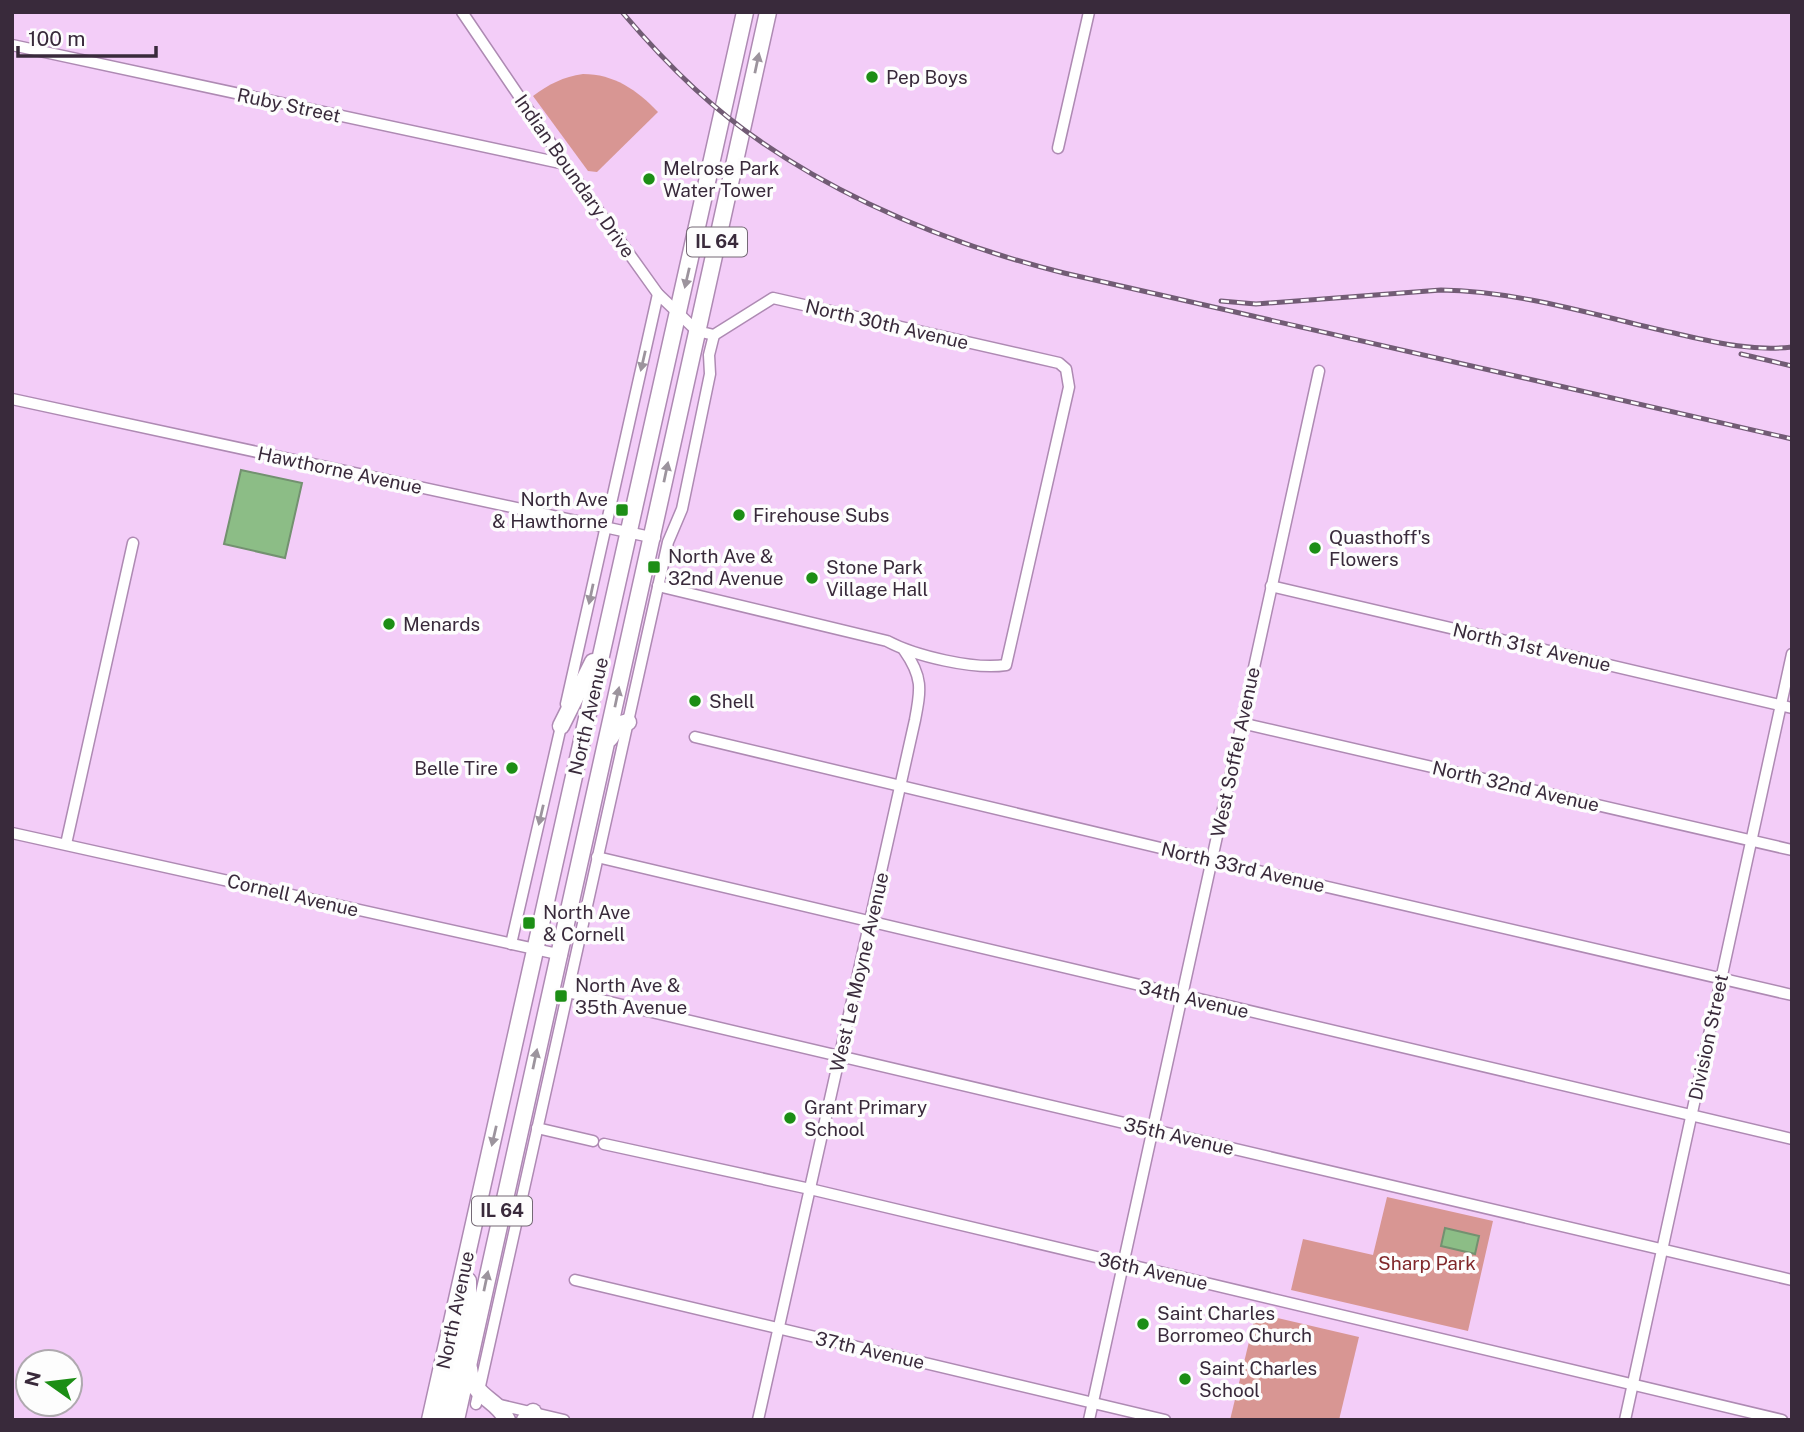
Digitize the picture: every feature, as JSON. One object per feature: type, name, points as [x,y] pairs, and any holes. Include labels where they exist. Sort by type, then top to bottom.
[{"type":"main road","name":"North Avenue","points":[[430,1420],[745,12]]},
{"type":"main road","name":"North Avenue","points":[[457,1420],[567,956],[630,637],[660,540],[697,331],[768,12]]},
{"type":"main road","points":[[561,726],[608,627]]},
{"type":"main road","points":[[630,637],[643,654]]},
{"type":"main road","points":[[607,743],[618,725],[632,723]]},
{"type":"main road","points":[[444,1420],[468,1305],[465,1263]]},
{"type":"main road","points":[[469,1362],[470,1375],[481,1399],[503,1412],[507,1420]]},
{"type":"main road","points":[[457,1420],[481,1399]]},
{"type":"main road","points":[[424,1420],[435,1401]]},
{"type":"street","name":"Indian Boundary Drive","points":[[462,12],[565,164],[658,294],[697,331]]},
{"type":"street","points":[[1058,148],[1089,12]]},
{"type":"street","name":"Ruby Street","points":[[12,45],[565,164]]},
{"type":"street","name":"North Avenue","points":[[510,944],[658,294]]},
{"type":"street","name":"North 30th Avenue","points":[[714,335],[773,298],[1059,363],[1066,369],[1069,387],[1006,665],[987,668],[905,650]]},
{"type":"street","points":[[697,331],[714,335]]},
{"type":"street","name":"North Avenue","points":[[481,1399],[567,992],[567,956],[597,857],[632,723],[658,586],[660,540],[682,509],[710,374],[709,355],[714,335]]},
{"type":"street","name":"West Soffel Avenue","points":[[1089,1420],[1318,371]]},
{"type":"street","name":"Hawthorne Avenue","points":[[12,399],[660,540]]},
{"type":"street","points":[[66,844],[133,543]]},
{"type":"street","points":[[658,586],[887,641],[905,650]]},
{"type":"street","name":"North 31st Avenue","points":[[1271,586],[1792,708]]},
{"type":"street","name":"West Le Moyne Avenue","points":[[758,1420],[921,688],[916,667],[905,650]]},
{"type":"street","name":"Division Street","points":[[1625,1420],[1792,654]]},
{"type":"street","name":"North 32nd Avenue","points":[[1241,723],[1792,850]]},
{"type":"street","name":"North 33rd Avenue","points":[[695,737],[1792,995]]},
{"type":"street","name":"Cornell Avenue","points":[[12,833],[567,956]]},
{"type":"street","name":"34th Avenue","points":[[597,857],[1792,1139]]},
{"type":"street","name":"35th Avenue","points":[[567,992],[1792,1280]]},
{"type":"street","points":[[537,1128],[593,1141]]},
{"type":"street","name":"36th Avenue","points":[[604,1144],[810,1189],[1782,1420]]},
{"type":"street","name":"37th Avenue","points":[[575,1280],[1165,1420]]},
{"type":"street","points":[[481,1399],[529,1416],[564,1420]]},
{"type":"green space","points":[[583,74],[615,80],[642,97],[658,112],[597,172],[588,171],[533,96],[557,82]]},
{"type":"green space","name":"Sharp Park","points":[[1387,1197],[1493,1221],[1468,1331],[1291,1290],[1303,1239],[1373,1255]]},
{"type":"green space","points":[[1256,1313],[1359,1337],[1339,1420],[1230,1420]]},
{"type":"shaded area","points":[[241,470],[302,483],[285,558],[224,544]]},
{"type":"shaded area","points":[[1445,1228],[1479,1236],[1475,1254],[1441,1246]]},
{"type":"railway","points":[[622,12],[657,52],[695,89],[734,122],[776,152],[868,204],[966,244],[1064,273],[1792,439]]},
{"type":"railway","points":[[1221,301],[1256,304],[1441,290],[1470,291],[1556,305],[1730,345],[1792,347]]},
{"type":"railway","points":[[1741,354],[1792,366]]},
{"type":"place","name":"Pep Boys","points":[[872,77]]},
{"type":"place","name":"Melrose Park Water Tower","points":[[649,179]]},
{"type":"place","name":"North Ave & Hawthorne","points":[[622,510]]},
{"type":"place","name":"Firehouse Subs","points":[[739,515]]},
{"type":"place","name":"Quasthoff's Flowers","points":[[1315,548]]},
{"type":"place","name":"North Ave & 32nd Avenue","points":[[654,567]]},
{"type":"place","name":"Stone Park Village Hall","points":[[812,578]]},
{"type":"place","name":"Menards","points":[[389,624]]},
{"type":"place","name":"Shell","points":[[695,701]]},
{"type":"place","name":"Belle Tire","points":[[512,768]]},
{"type":"place","name":"North Ave & Cornell","points":[[529,923]]},
{"type":"place","name":"North Ave & 35th Avenue","points":[[561,996]]},
{"type":"place","name":"Grant Primary School","points":[[790,1118]]},
{"type":"place","name":"Saint Charles Borromeo Church","points":[[1143,1324]]},
{"type":"place","name":"Saint Charles School","points":[[1185,1379]]}]
